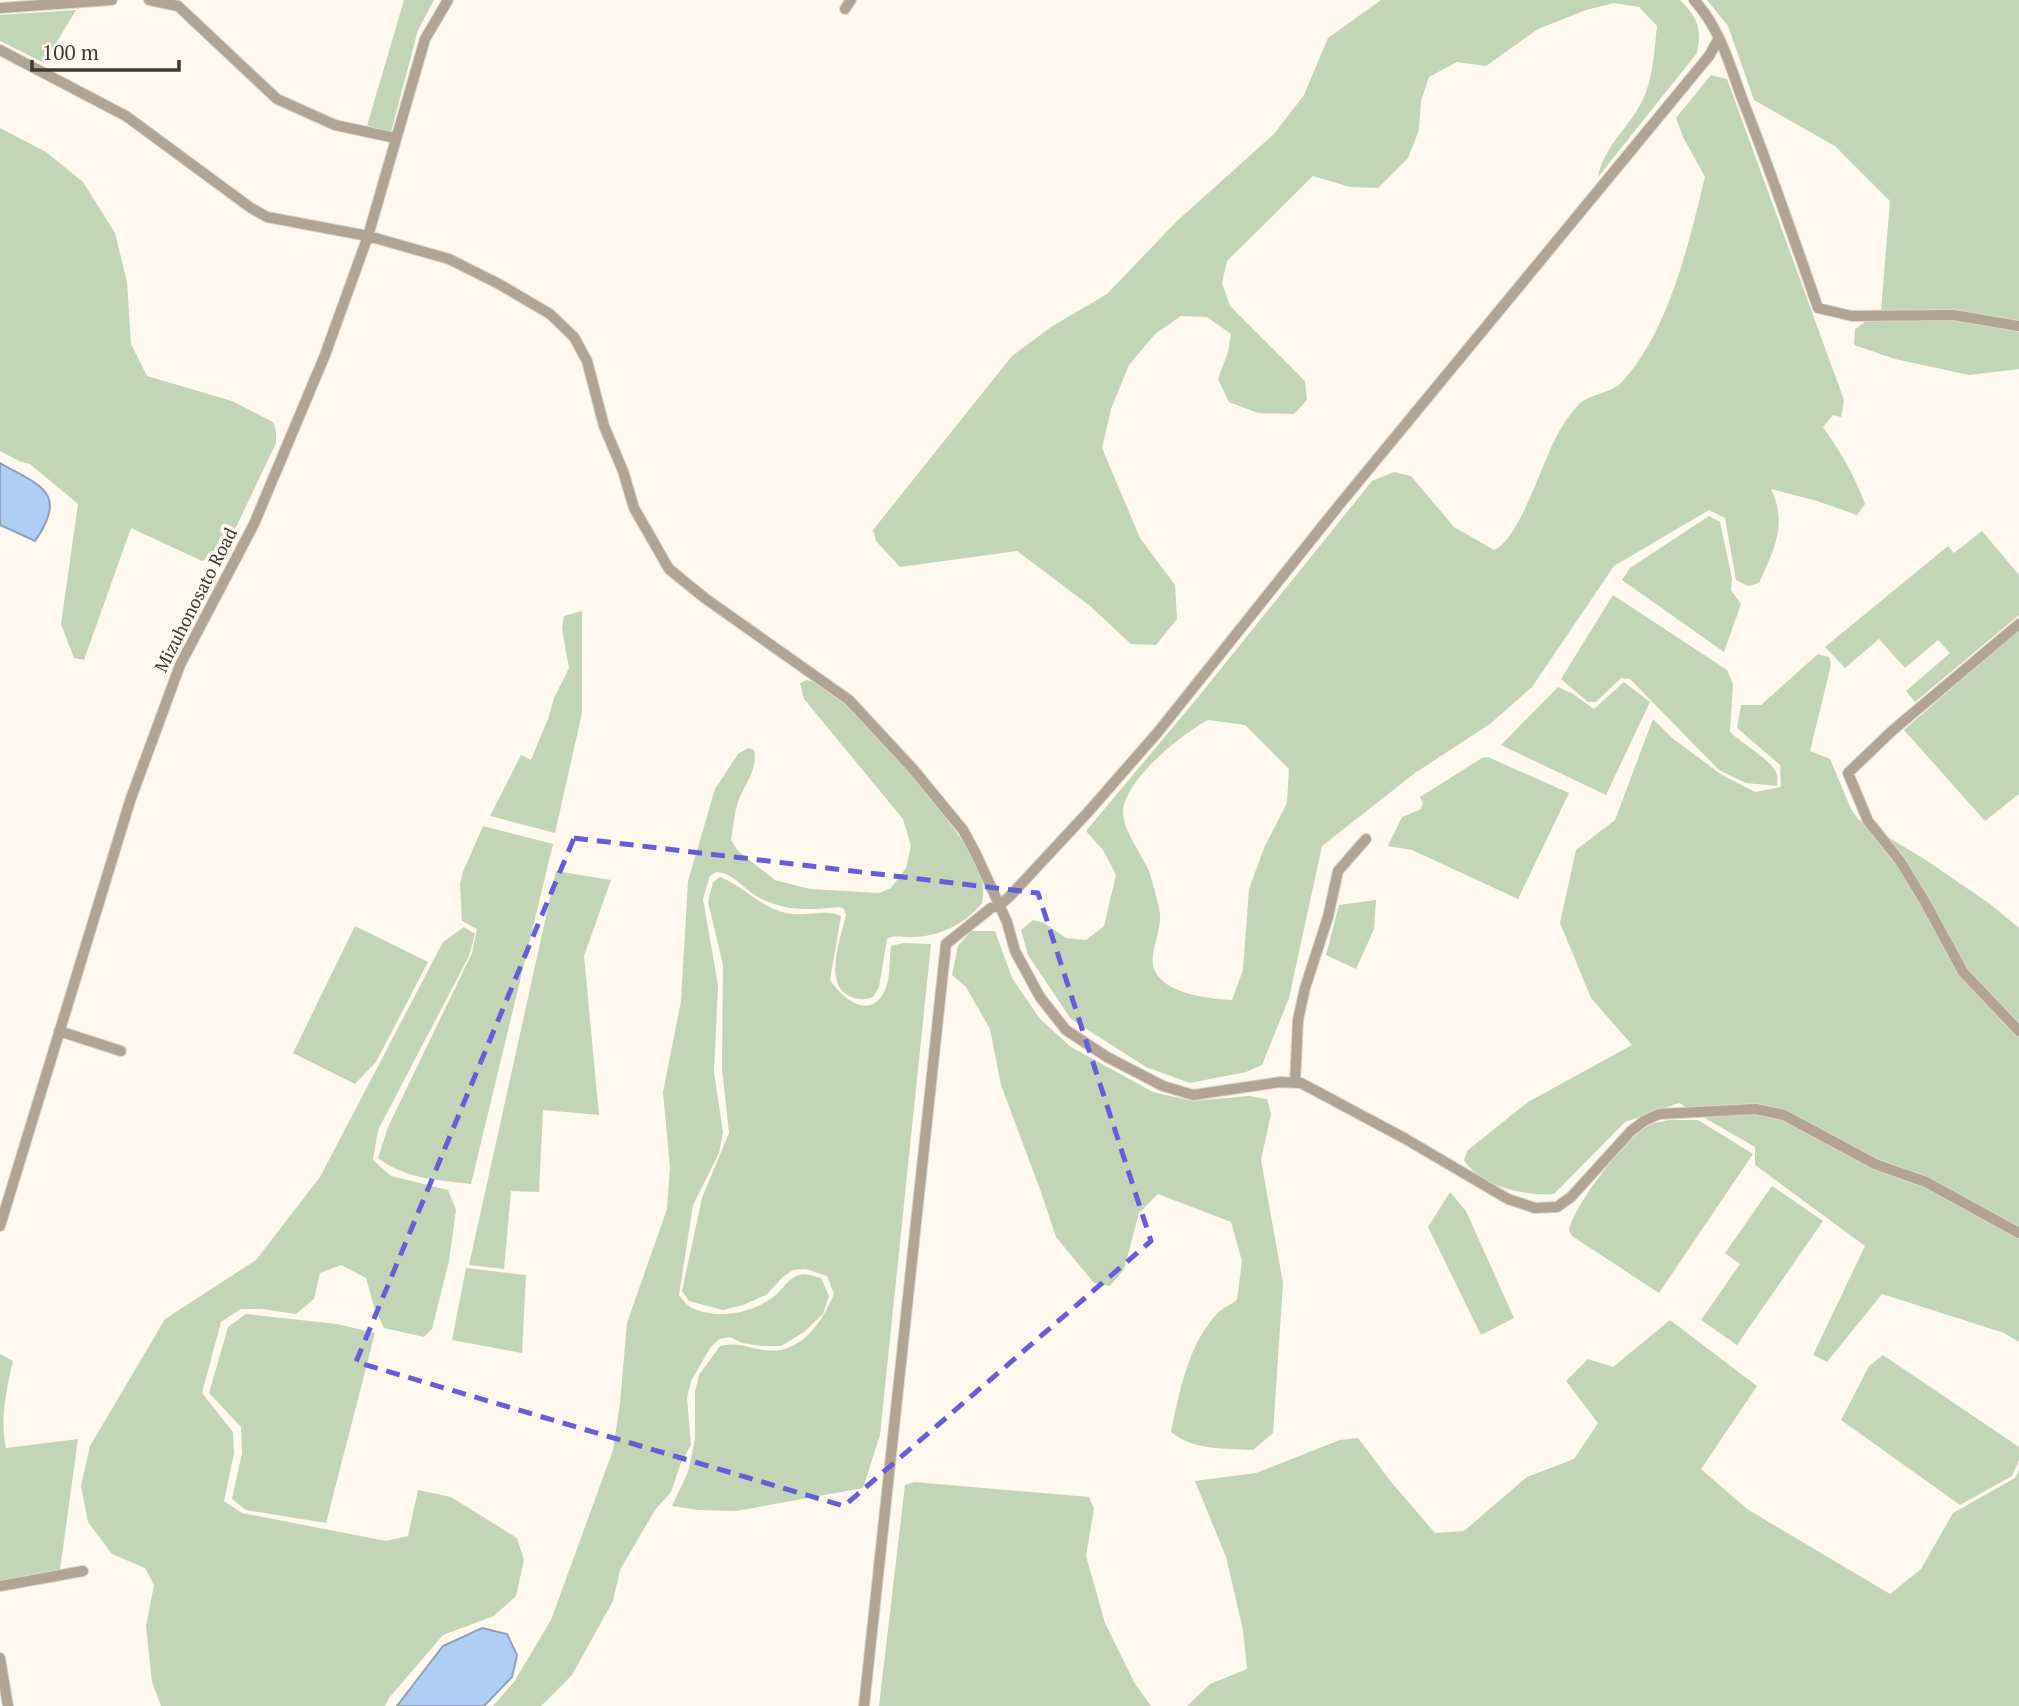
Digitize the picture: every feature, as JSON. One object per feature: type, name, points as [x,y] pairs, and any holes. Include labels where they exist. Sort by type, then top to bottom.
[{"type":"street","points":[[0,8],[112,0]]},
{"type":"street","points":[[149,0],[178,6],[277,99],[335,125],[395,138]]},
{"type":"street","name":"Mizuhonosato Road","points":[[0,1226],[5,1193],[59,1031],[130,801],[180,665],[254,524],[325,355],[368,236],[425,39],[448,0]]},
{"type":"street","points":[[1694,0],[1707,14],[1719,38],[1755,130],[1818,308],[1852,316],[1953,316],[1982,318],[2019,326]]},
{"type":"street","points":[[864,1706],[946,944],[991,908],[1000,905],[1089,811],[1158,732],[1340,504],[1709,57],[1719,38]]},
{"type":"street","points":[[0,50],[126,116],[267,217],[368,236],[449,259],[550,314],[574,337],[587,361],[604,426],[623,471],[634,508],[669,569],[706,599],[849,700],[940,799],[976,854],[1000,905],[1015,951],[1040,997],[1066,1030],[1107,1057],[1163,1086],[1193,1095],[1280,1082],[1301,1083],[1404,1138],[1508,1199],[1535,1208],[1557,1207],[1571,1197],[1631,1131],[1659,1114],[1756,1109],[1784,1115],[1875,1164],[1926,1182],[2019,1233]]},
{"type":"street","points":[[2019,624],[1893,730],[1848,774],[1868,821],[1906,872],[1964,972],[2019,1031]]},
{"type":"street","points":[[1295,1082],[1298,1020],[1305,988],[1328,917],[1338,871],[1366,839]]},
{"type":"street","points":[[59,1031],[121,1051]]},
{"type":"street","points":[[0,1586],[83,1571]]},
{"type":"street","points":[[0,1658],[8,1706]]},
{"type":"highlighted area","points":[[574,838],[1038,893],[1151,1241],[844,1506],[356,1362]]},
{"type":"green space","points":[[404,0],[434,0],[418,30],[391,132],[367,126]]},
{"type":"green space","points":[[1381,0],[1680,0],[1691,12],[1699,30],[1697,53],[1598,177],[1605,157],[1644,98],[1650,78],[1657,26],[1639,7],[1614,3],[1586,10],[1538,29],[1486,66],[1457,62],[1429,77],[1421,101],[1419,130],[1408,158],[1378,188],[1350,187],[1313,176],[1227,261],[1222,283],[1230,306],[1305,381],[1307,400],[1294,414],[1258,413],[1229,402],[1218,379],[1228,352],[1231,334],[1207,317],[1181,316],[1155,334],[1129,365],[1111,409],[1102,448],[1140,538],[1175,585],[1177,619],[1156,645],[1131,644],[1090,606],[1017,551],[900,567],[876,541],[873,530],[1012,356],[1051,327],[1107,294],[1177,221],[1274,134],[1304,95],[1328,38]]},
{"type":"green space","points":[[1707,0],[2019,0],[2019,369],[1969,375],[1895,359],[1854,345],[1855,329],[1881,311],[1890,201],[1835,146],[1754,100],[1728,26]]},
{"type":"green space","points":[[76,10],[44,63],[0,41],[0,15]]},
{"type":"green space","points":[[1711,75],[1727,79],[1844,400],[1841,417],[1833,415],[1823,427],[1847,464],[1865,504],[1857,515],[1771,489],[1778,514],[1777,537],[1759,583],[1748,586],[1736,580],[1725,518],[1709,510],[1614,566],[1532,687],[1490,724],[1415,773],[1322,846],[1289,998],[1262,1065],[1246,1072],[1190,1083],[1146,1067],[1071,1019],[1028,955],[1021,930],[1033,920],[1044,923],[1066,938],[1086,940],[1104,926],[1116,875],[1103,850],[1086,831],[1372,481],[1394,472],[1411,476],[1454,527],[1494,550],[1504,543],[1522,514],[1567,418],[1583,401],[1621,383],[1638,362],[1664,313],[1684,257],[1705,177],[1676,118]],"holes":[[[1208,720],[1245,725],[1289,769],[1287,803],[1264,848],[1249,889],[1243,970],[1232,1000],[1194,995],[1159,978],[1154,968],[1153,955],[1160,920],[1159,908],[1149,871],[1129,834],[1123,812],[1126,799],[1143,773],[1184,736]]]},
{"type":"green space","points":[[0,128],[46,152],[83,182],[115,233],[127,282],[131,344],[147,376],[232,401],[273,422],[276,431],[276,443],[229,542],[219,555],[202,561],[131,528],[84,660],[74,658],[61,624],[78,504],[30,464],[0,451]]},
{"type":"green space","points":[[1709,516],[1720,522],[1732,578],[1731,590],[1741,604],[1724,652],[1622,580],[1630,568]]},
{"type":"green space","points":[[1982,531],[2019,575],[2019,615],[1915,702],[1906,691],[1950,653],[1938,640],[1905,668],[1879,639],[1845,668],[1825,647],[1948,546],[1954,553]]},
{"type":"green space","points":[[1613,595],[1727,670],[1733,684],[1730,732],[1770,764],[1777,775],[1777,786],[1746,783],[1719,770],[1630,679],[1621,678],[1596,702],[1588,702],[1561,679]]},
{"type":"green space","points":[[582,611],[582,713],[555,833],[490,816],[521,755],[531,760],[554,698],[569,668],[562,629],[564,616]]},
{"type":"green space","points":[[2019,630],[2019,794],[1985,821],[1904,730]]},
{"type":"green space","points":[[1818,654],[1829,657],[1831,665],[1810,751],[1830,759],[1851,809],[1859,820],[1926,860],[1990,904],[2019,928],[2019,1342],[2004,1333],[1882,1294],[1827,1362],[1813,1355],[1865,1246],[1755,1165],[1755,1147],[1679,1103],[1625,1122],[1554,1194],[1504,1188],[1481,1177],[1464,1160],[1467,1151],[1528,1102],[1632,1045],[1591,998],[1560,923],[1576,850],[1615,820],[1653,719],[1672,738],[1722,775],[1755,792],[1781,787],[1780,765],[1737,728],[1741,705],[1761,705]]},
{"type":"green space","points":[[807,680],[848,706],[898,759],[945,817],[975,861],[982,881],[982,903],[960,923],[942,932],[887,939],[879,987],[873,997],[859,999],[842,991],[835,972],[846,915],[844,909],[798,909],[778,905],[758,897],[727,875],[716,872],[710,876],[703,899],[718,985],[714,1072],[723,1132],[719,1153],[693,1205],[679,1295],[690,1307],[701,1311],[712,1314],[736,1313],[759,1306],[778,1293],[792,1278],[804,1274],[821,1278],[829,1296],[823,1314],[804,1332],[781,1346],[742,1343],[730,1337],[719,1339],[710,1348],[691,1381],[687,1398],[691,1445],[681,1463],[671,1492],[655,1510],[620,1570],[613,1601],[572,1675],[541,1706],[493,1706],[514,1682],[551,1620],[613,1450],[627,1323],[667,1209],[670,1167],[663,1092],[681,1001],[688,881],[715,789],[738,754],[748,748],[754,750],[754,764],[739,798],[731,840],[738,851],[775,880],[810,889],[879,893],[891,888],[906,868],[911,846],[903,819],[804,699],[800,683]]},
{"type":"green space","points":[[1624,682],[1650,702],[1606,795],[1501,745],[1558,687],[1594,709]]},
{"type":"green space","points":[[1488,757],[1569,793],[1518,899],[1412,850],[1388,846],[1402,817],[1421,809],[1423,803],[1420,797],[1482,758]]},
{"type":"green space","points":[[483,826],[553,844],[471,1184],[434,1180],[411,1174],[378,1158],[388,1127],[472,953],[477,929],[462,921],[460,884]]},
{"type":"green space","points":[[556,871],[611,880],[584,956],[599,1115],[543,1110],[539,1192],[511,1191],[504,1269],[469,1265]]},
{"type":"green space","points":[[720,877],[782,912],[830,913],[841,916],[830,980],[842,994],[856,1004],[872,1004],[885,990],[891,946],[903,943],[931,944],[880,1435],[863,1488],[736,1511],[672,1506],[688,1472],[695,1439],[695,1391],[699,1375],[720,1346],[737,1345],[776,1351],[798,1343],[816,1326],[834,1294],[827,1276],[806,1269],[793,1270],[766,1295],[723,1310],[689,1301],[682,1291],[702,1198],[729,1133],[722,1069],[723,965],[708,902],[713,882]]},
{"type":"green space","points":[[1376,900],[1374,929],[1356,969],[1326,955],[1339,905]]},
{"type":"green space","points":[[355,926],[428,962],[376,1062],[355,1084],[293,1053]]},
{"type":"green space","points":[[464,927],[475,934],[469,956],[378,1130],[373,1160],[391,1176],[448,1190],[456,1210],[449,1261],[432,1329],[424,1337],[384,1328],[374,1307],[366,1278],[341,1265],[320,1273],[314,1299],[296,1314],[241,1309],[221,1322],[202,1393],[233,1432],[234,1453],[224,1501],[242,1513],[386,1541],[408,1536],[418,1490],[451,1497],[517,1538],[524,1560],[516,1596],[494,1616],[443,1635],[385,1706],[161,1706],[152,1682],[146,1626],[154,1585],[145,1568],[112,1554],[88,1522],[81,1486],[90,1446],[165,1319],[256,1260],[320,1177],[443,942]]},
{"type":"green space","points":[[971,931],[995,931],[1012,978],[1040,1019],[1071,1047],[1153,1092],[1192,1101],[1249,1096],[1267,1099],[1271,1114],[1261,1160],[1283,1283],[1273,1433],[1253,1450],[1200,1446],[1171,1432],[1186,1371],[1198,1341],[1217,1314],[1237,1300],[1242,1261],[1231,1222],[1158,1194],[1139,1213],[1124,1269],[1110,1286],[1094,1283],[1056,1237],[1001,1085],[990,1029],[966,987],[952,975],[958,946]]},
{"type":"green space","points":[[1669,1120],[1698,1120],[1753,1154],[1659,1293],[1572,1236],[1569,1230],[1591,1189],[1614,1158],[1648,1126]]},
{"type":"green space","points":[[1772,1186],[1823,1221],[1737,1345],[1701,1320],[1740,1264],[1725,1253]]},
{"type":"green space","points":[[1450,1192],[1466,1211],[1514,1318],[1481,1335],[1428,1227]]},
{"type":"green space","points":[[466,1268],[526,1275],[522,1353],[452,1340]]},
{"type":"green space","points":[[246,1314],[337,1324],[375,1333],[326,1523],[246,1510],[232,1499],[242,1453],[241,1427],[209,1393],[228,1327]]},
{"type":"green space","points":[[1670,1320],[1757,1386],[1701,1469],[1747,1509],[1890,1594],[1921,1569],[1953,1513],[2015,1478],[2019,1471],[2019,1706],[1187,1706],[1210,1684],[1247,1669],[1243,1630],[1226,1557],[1195,1481],[1256,1473],[1340,1440],[1358,1438],[1435,1533],[1464,1531],[1527,1477],[1574,1459],[1598,1423],[1566,1381],[1588,1359],[1613,1367]]},
{"type":"green space","points":[[0,1354],[13,1361],[4,1415],[6,1448],[78,1439],[60,1570],[0,1581]]},
{"type":"green space","points":[[1883,1355],[2019,1447],[2019,1460],[2012,1476],[1960,1505],[1841,1420],[1869,1366]]},
{"type":"green space","points":[[914,1482],[1089,1497],[1094,1509],[1086,1556],[1105,1623],[1134,1682],[1151,1706],[879,1706],[905,1485]]},
{"type":"water","points":[[0,463],[45,492],[50,511],[35,541],[0,525]]},
{"type":"water","points":[[482,1628],[507,1634],[517,1655],[512,1677],[484,1706],[397,1706],[443,1646]]}]
